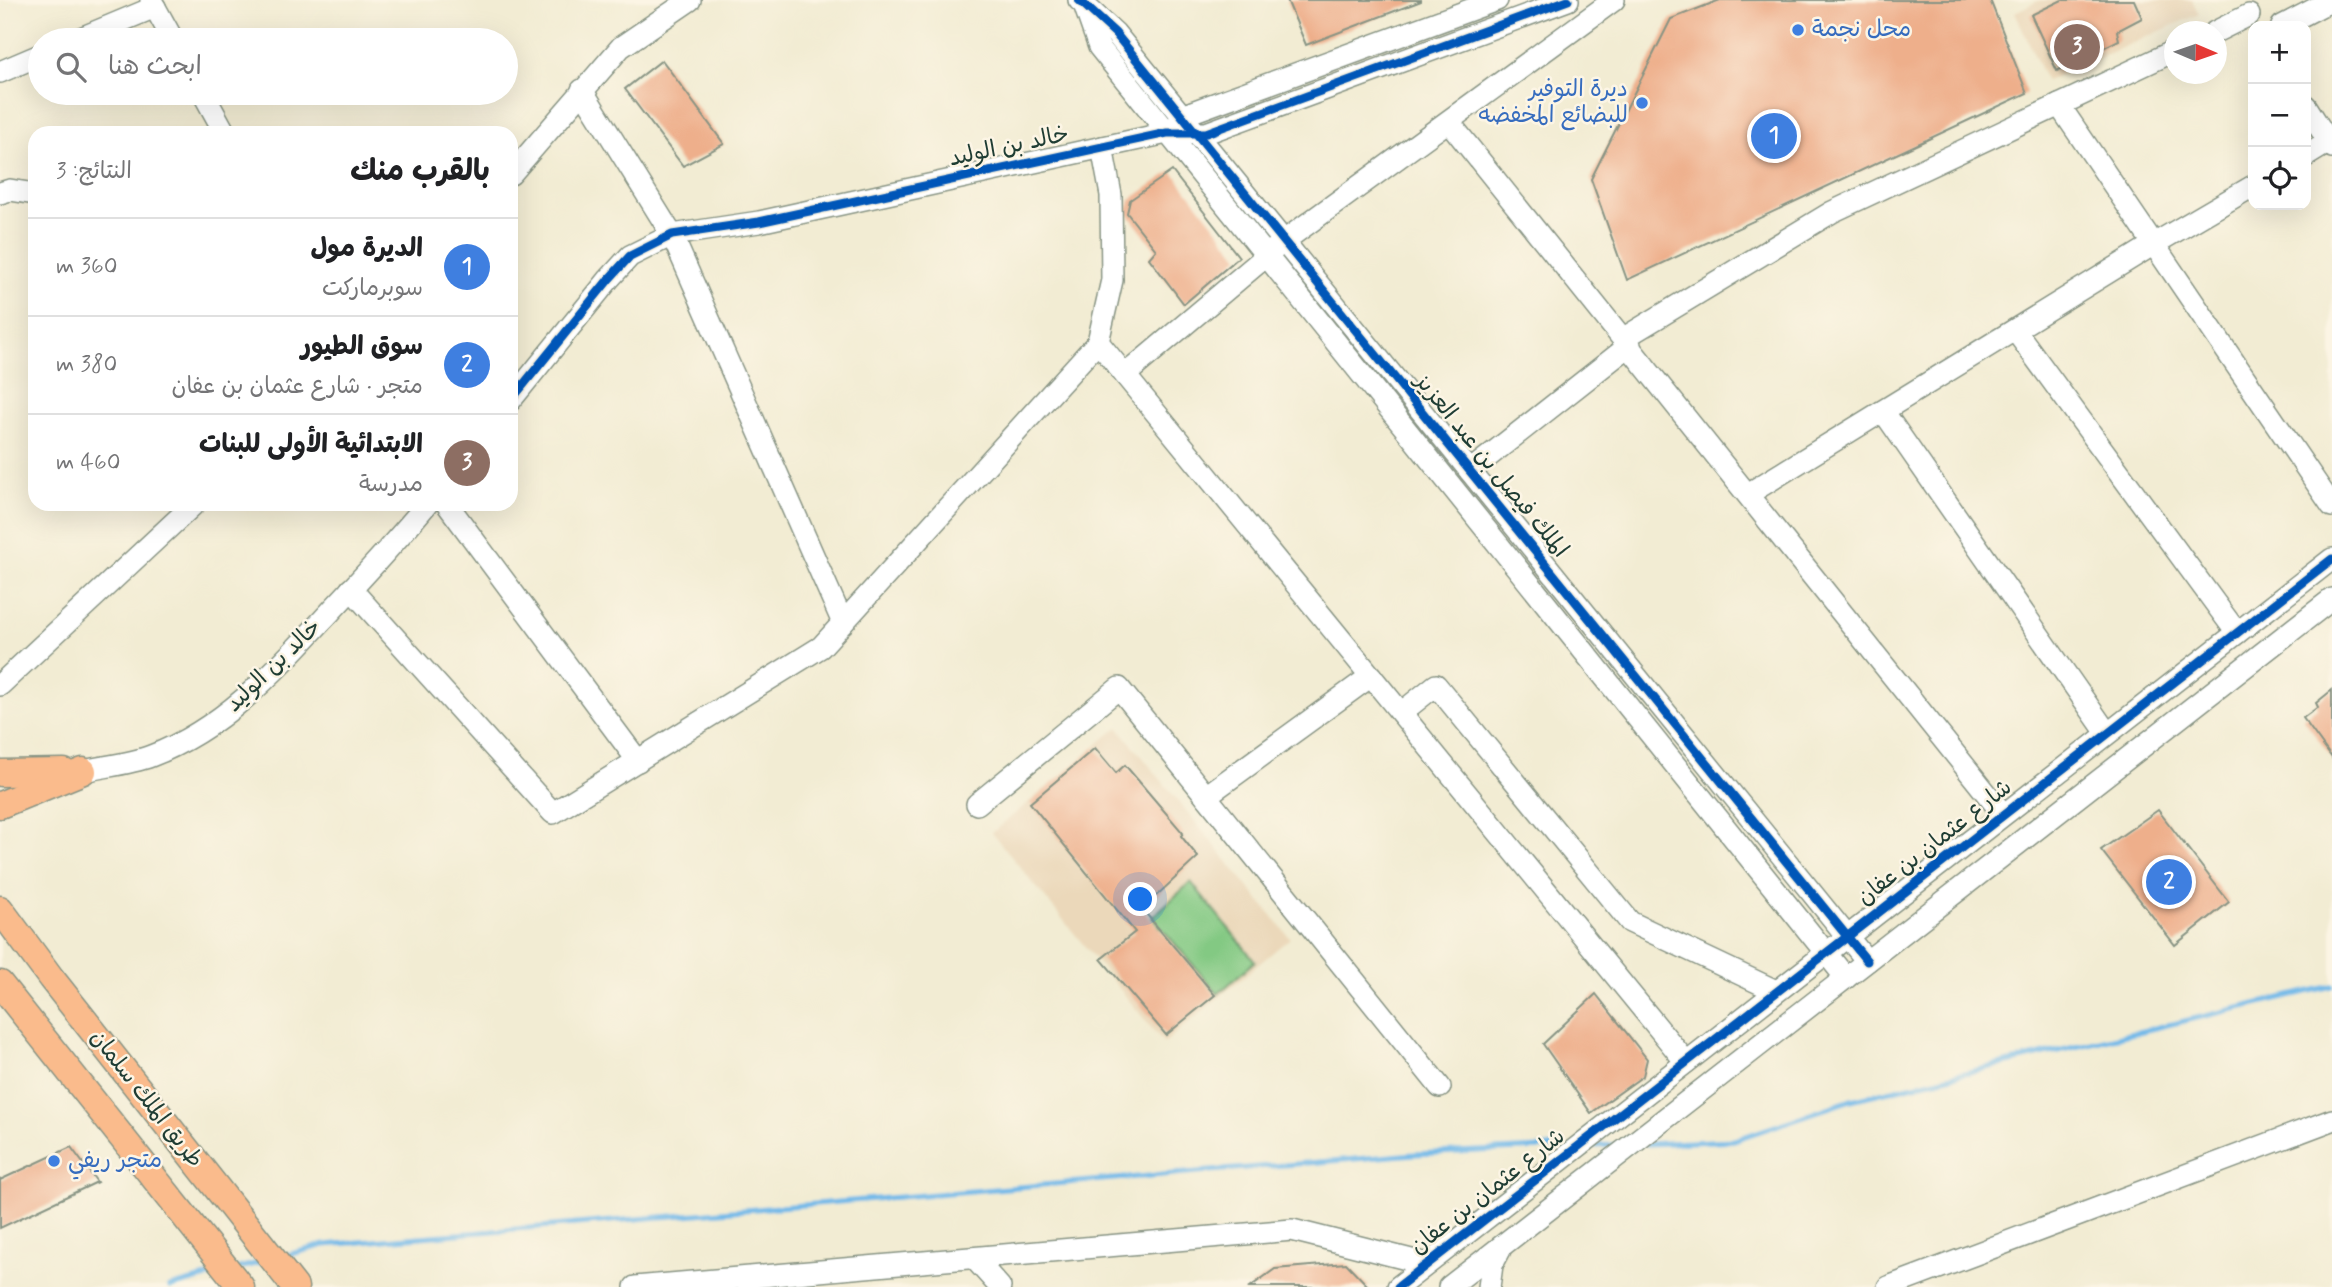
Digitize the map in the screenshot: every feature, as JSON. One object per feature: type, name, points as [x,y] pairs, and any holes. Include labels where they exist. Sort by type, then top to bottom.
[{"type":"main road","points":[[0,773],[83,771]]},
{"type":"main road","points":[[0,804],[83,771]]},
{"type":"main road","name":"طريق الملك سلمان","points":[[0,909],[51,978],[295,1287]]},
{"type":"main road","name":"طريق الملك سلمان","points":[[0,984],[241,1287]]},
{"type":"street","points":[[518,166],[621,47],[668,6],[690,0]]},
{"type":"street","name":"خالد بن الوليد","points":[[1190,126],[1192,112],[1497,0]]},
{"type":"street","name":"خالد بن الوليد","points":[[518,392],[630,256],[672,236],[759,222],[1190,126],[1206,133],[1568,0]]},
{"type":"street","points":[[1125,375],[1284,241],[1614,0]]},
{"type":"street","points":[[2292,21],[2332,0]]},
{"type":"street","points":[[102,28],[153,4],[166,28]]},
{"type":"street","name":"الملك فيصل بن عبد العزيز","points":[[1082,4],[1115,33],[1867,961]]},
{"type":"street","name":"الملك فيصل بن عبد العزيز","points":[[1082,4],[1098,47],[1846,978]]},
{"type":"street","points":[[2227,25],[2248,14]]},
{"type":"street","points":[[1470,471],[1627,342],[1832,212],[2164,56]]},
{"type":"street","points":[[0,72],[28,60]]},
{"type":"street","points":[[582,90],[672,236],[843,623]]},
{"type":"street","points":[[210,105],[221,126]]},
{"type":"street","points":[[2059,105],[2332,506]]},
{"type":"street","points":[[2311,113],[2331,143],[2311,153]]},
{"type":"street","points":[[1449,122],[2003,814]]},
{"type":"street","points":[[351,589],[553,813],[821,648],[1098,342],[1112,280],[1111,195],[1102,147]]},
{"type":"street","points":[[1748,494],[2248,189]]},
{"type":"street","points":[[0,193],[10,190],[28,193]]},
{"type":"street","points":[[2015,330],[2236,633]]},
{"type":"street","points":[[1098,342],[1686,1062]]},
{"type":"street","points":[[1883,411],[2107,733]]},
{"type":"street","points":[[0,685],[186,511]]},
{"type":"street","name":"خالد بن الوليد","points":[[83,771],[149,757],[188,739],[224,715],[270,677],[421,511]]},
{"type":"street","points":[[452,511],[638,761]]},
{"type":"street","name":"شارع عثمان بن عفان","points":[[1398,1287],[2332,559]]},
{"type":"street","points":[[1449,1287],[2332,599]]},
{"type":"street","points":[[1206,796],[1371,676]]},
{"type":"street","points":[[1401,713],[1436,685],[1630,922],[1776,991]]},
{"type":"street","points":[[977,804],[1119,688],[1440,1087]]},
{"type":"street","points":[[1888,1287],[2332,1120]]},
{"type":"street","points":[[635,1287],[1292,1230],[1427,1264]]},
{"type":"street","points":[[1489,1287],[1492,1265],[1502,1245]]},
{"type":"street","points":[[974,1258],[1000,1287]]},
{"type":"shaded area","points":[[2040,0],[2192,0],[2199,14],[2183,21],[2164,21],[2164,29],[2046,81],[2015,12]]},
{"type":"shaded area","points":[[1118,727],[1290,938],[1164,1043],[992,833]]},
{"type":"green space","points":[[1191,882],[1255,961],[1218,994],[1152,917]]},
{"type":"building","points":[[1287,0],[1421,0],[1421,1],[1306,45]]},
{"type":"building","points":[[1720,0],[1990,0],[2027,93],[1627,280],[1591,179],[1671,19]]},
{"type":"building","points":[[2062,0],[2134,0],[2142,18],[2117,31],[2119,40],[2057,71],[2031,15]]},
{"type":"building","points":[[662,60],[724,144],[683,166],[625,89]]},
{"type":"building","points":[[1172,171],[1239,257],[1184,304],[1149,258],[1156,250],[1127,213],[1130,200]]},
{"type":"building","points":[[2332,690],[2332,758],[2303,718],[2318,707],[2316,703]]},
{"type":"building","points":[[1095,748],[1116,773],[1125,765],[1183,833],[1181,836],[1198,857],[1142,909],[1215,995],[1166,1035],[1101,959],[1135,932],[1030,803]]},
{"type":"building","points":[[2158,810],[2229,902],[2175,945],[2101,850]]},
{"type":"building","points":[[1596,994],[1647,1059],[1643,1076],[1591,1113],[1543,1044]]},
{"type":"building","points":[[71,1147],[97,1182],[0,1228],[0,1180]]},
{"type":"building","points":[[1346,1263],[1369,1287],[1250,1287],[1275,1269]]},
{"type":"waterway","points":[[1647,1144],[1734,1140],[1851,1100],[2332,986]]},
{"type":"waterway","points":[[1592,1146],[1617,1145]]},
{"type":"waterway","points":[[284,1256],[324,1245],[1415,1154],[1562,1147]]},
{"type":"waterway","points":[[239,1268],[262,1262]]},
{"type":"waterway","points":[[170,1287],[218,1274]]},
{"type":"cycle path","points":[[1079,0],[1115,33],[1867,961]]},
{"type":"cycle path","points":[[518,391],[630,256],[672,235],[759,222],[1167,133],[1206,133],[1568,0]]},
{"type":"cycle path","points":[[1398,1287],[2332,559]]},
{"type":"place","name":"محل نجمة","points":[[1798,30]]},
{"type":"place","name":"الابتدائية الأولى للبنات","points":[[2077,47]]},
{"type":"place","name":"ديرة التوفير للبضائع المخفضه","points":[[1642,103]]},
{"type":"place","name":"الديرة مول","points":[[1774,136]]},
{"type":"place","name":"سوق الطيور","points":[[2169,882]]},
{"type":"place","name":"متجر ريفي","points":[[54,1161]]}]
